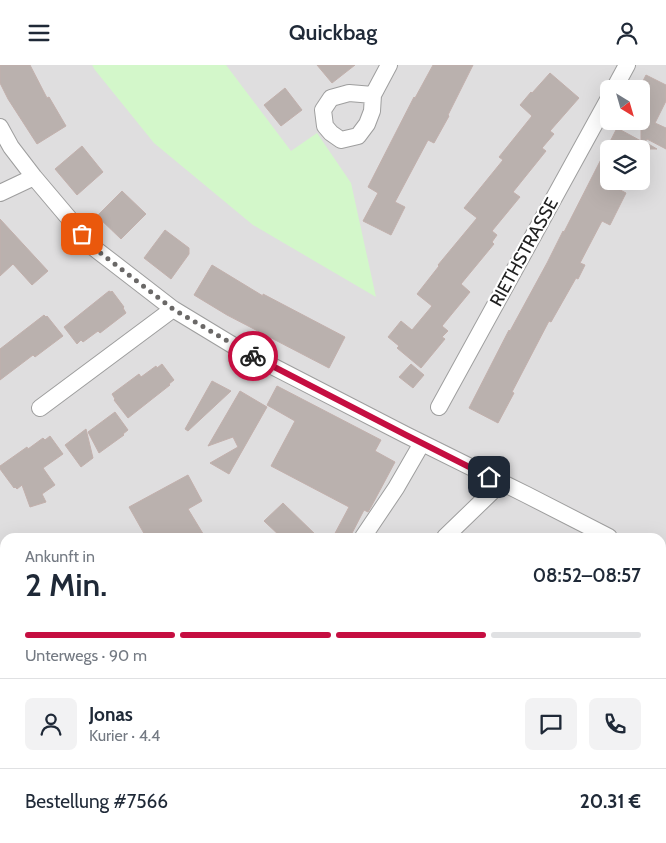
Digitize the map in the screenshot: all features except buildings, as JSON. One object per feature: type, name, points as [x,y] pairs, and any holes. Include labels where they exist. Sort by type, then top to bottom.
[{"type":"street","points":[[373,95],[390,65]]},
{"type":"street","points":[[619,80],[627,65]]},
{"type":"street","name":"RIETHSTRASSE","points":[[439,407],[600,114]]},
{"type":"street","points":[[0,127],[11,147],[34,177],[94,248],[173,309],[239,349],[601,533]]},
{"type":"street","points":[[0,193],[34,177]]},
{"type":"street","points":[[40,408],[173,309]]},
{"type":"street","points":[[366,533],[396,488],[422,443]]},
{"type":"street","points":[[449,533],[501,483]]},
{"type":"shaded area","points":[[0,65],[666,65],[666,533],[0,533]]},
{"type":"green space","points":[[92,65],[226,65],[291,151],[317,133],[351,183],[376,297],[253,225],[154,143]]},
{"type":"way so far","points":[[82,234],[94,248],[173,309],[253,356]]},
{"type":"route","points":[[253,356],[489,477]]}]
